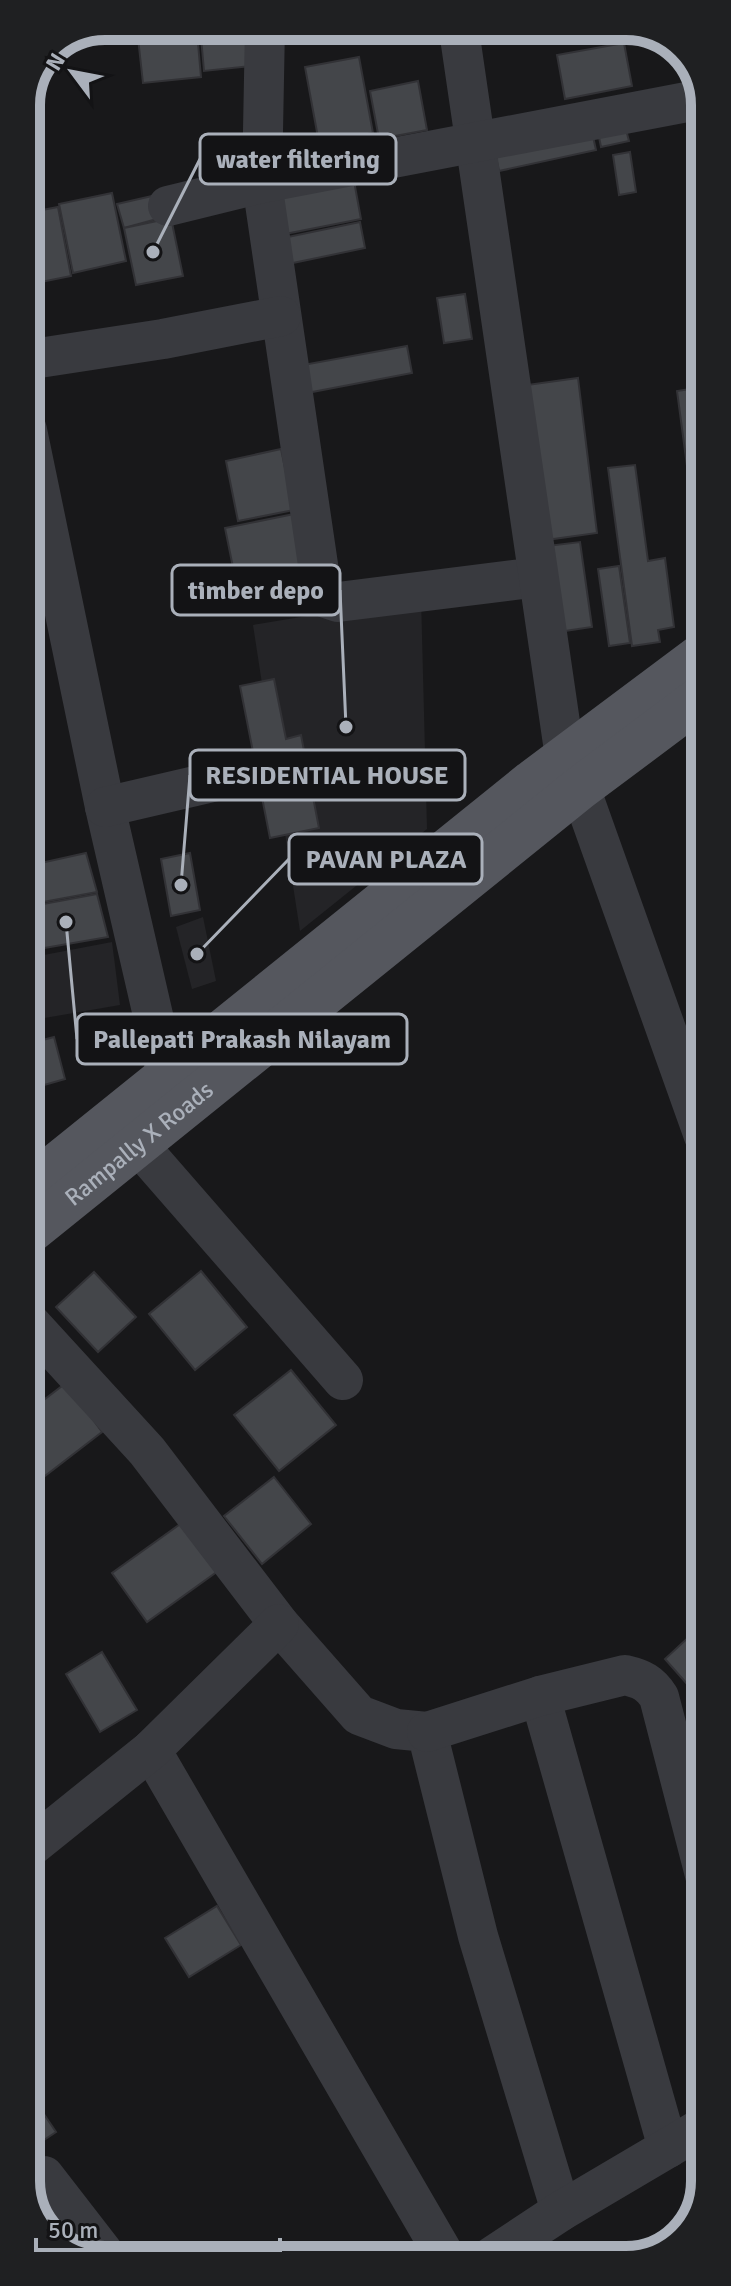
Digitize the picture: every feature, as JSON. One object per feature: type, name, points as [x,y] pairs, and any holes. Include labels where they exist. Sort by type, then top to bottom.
[{"type":"main road","name":"Rampally X Roads","points":[[40,1224],[139,1146],[572,773],[691,665]]},
{"type":"main road","name":"Rampally X Roads","points":[[40,1179],[167,1076],[572,773],[691,703]]},
{"type":"street","points":[[265,40],[262,183],[322,592],[326,598],[338,602],[538,577]]},
{"type":"street","points":[[460,40],[538,577],[572,773],[691,1100]]},
{"type":"street","points":[[168,206],[262,183],[691,101]]},
{"type":"street","points":[[40,358],[163,339],[281,316]]},
{"type":"street","points":[[40,493],[105,807],[167,1076]]},
{"type":"street","points":[[105,807],[251,773]]},
{"type":"street","points":[[139,1146],[343,1380]]},
{"type":"street","points":[[40,1334],[147,1451],[279,1624],[359,1715],[396,1729],[427,1732],[540,1696],[625,1675],[651,1685],[659,1697],[691,1821]]},
{"type":"street","points":[[40,1839],[151,1750],[279,1624]]},
{"type":"street","points":[[540,1696],[668,2148]]},
{"type":"street","points":[[427,1732],[478,1936],[561,2211]]},
{"type":"street","points":[[151,1750],[439,2246]]},
{"type":"street","points":[[508,2246],[691,2134]]},
{"type":"street","points":[[40,2179],[44,2176],[98,2245]]},
{"type":"shaded area","points":[[421,597],[427,829],[300,931],[253,625]]},
{"type":"shaded area","points":[[203,917],[216,981],[192,989],[176,927]]},
{"type":"shaded area","points":[[112,942],[120,1005],[40,1019],[40,956]]},
{"type":"building","points":[[138,40],[198,40],[201,77],[143,83]]},
{"type":"building","points":[[201,40],[257,40],[260,65],[204,71]]},
{"type":"building","points":[[624,43],[632,86],[565,99],[557,55]]},
{"type":"building","points":[[359,57],[373,133],[319,143],[305,67]]},
{"type":"building","points":[[418,81],[427,130],[379,139],[370,91]]},
{"type":"building","points":[[625,126],[629,141],[601,147],[598,132]]},
{"type":"building","points":[[592,132],[596,150],[499,171],[495,153]]},
{"type":"building","points":[[630,152],[636,192],[619,195],[613,155]]},
{"type":"building","points":[[354,181],[361,219],[285,234],[278,196]]},
{"type":"building","points":[[112,193],[126,261],[73,273],[59,204]]},
{"type":"building","points":[[152,196],[157,219],[124,228],[117,204]]},
{"type":"building","points":[[58,207],[71,276],[40,282],[40,210]]},
{"type":"building","points":[[171,218],[183,276],[136,285],[124,228]]},
{"type":"building","points":[[360,222],[365,248],[288,264],[283,238]]},
{"type":"building","points":[[465,294],[472,339],[444,343],[437,298]]},
{"type":"building","points":[[407,346],[412,373],[307,393],[303,365]]},
{"type":"building","points":[[578,378],[597,533],[546,540],[527,385]]},
{"type":"building","points":[[691,389],[691,496],[677,391]]},
{"type":"building","points":[[281,449],[294,510],[238,521],[226,461]]},
{"type":"building","points":[[635,465],[648,561],[665,558],[674,627],[658,630],[660,642],[632,646],[608,468]]},
{"type":"building","points":[[299,513],[312,576],[238,592],[225,528]]},
{"type":"building","points":[[580,542],[592,627],[558,632],[547,546]]},
{"type":"building","points":[[619,566],[630,643],[609,646],[598,569]]},
{"type":"building","points":[[274,679],[286,739],[301,735],[319,828],[270,838],[240,686]]},
{"type":"building","points":[[86,853],[97,892],[40,903],[40,863]]},
{"type":"building","points":[[190,853],[200,910],[171,916],[161,859]]},
{"type":"building","points":[[97,894],[108,937],[40,949],[40,905]]},
{"type":"building","points":[[54,1037],[65,1079],[40,1086],[40,1041]]},
{"type":"building","points":[[201,1271],[247,1327],[195,1370],[149,1314]]},
{"type":"building","points":[[94,1272],[136,1317],[98,1352],[56,1307]]},
{"type":"building","points":[[291,1370],[336,1425],[279,1471],[234,1415]]},
{"type":"building","points":[[66,1383],[102,1432],[41,1479],[40,1478],[40,1403]]},
{"type":"building","points":[[274,1477],[311,1524],[262,1564],[224,1516]]},
{"type":"building","points":[[183,1522],[218,1571],[147,1622],[112,1573]]},
{"type":"building","points":[[691,1635],[691,1688],[665,1659]]},
{"type":"building","points":[[102,1652],[137,1710],[100,1732],[66,1674]]},
{"type":"building","points":[[217,1906],[241,1945],[189,1977],[165,1938]]},
{"type":"building","points":[[40,2108],[56,2132],[40,2143]]},
{"type":"place","name":"water filtering","points":[[153,252]]},
{"type":"place","name":"timber depo","points":[[346,727]]},
{"type":"place","name":"RESIDENTIAL HOUSE","points":[[181,885]]},
{"type":"place","name":"Pallepati Prakash Nilayam","points":[[66,922]]},
{"type":"place","name":"PAVAN PLAZA","points":[[197,954]]}]
